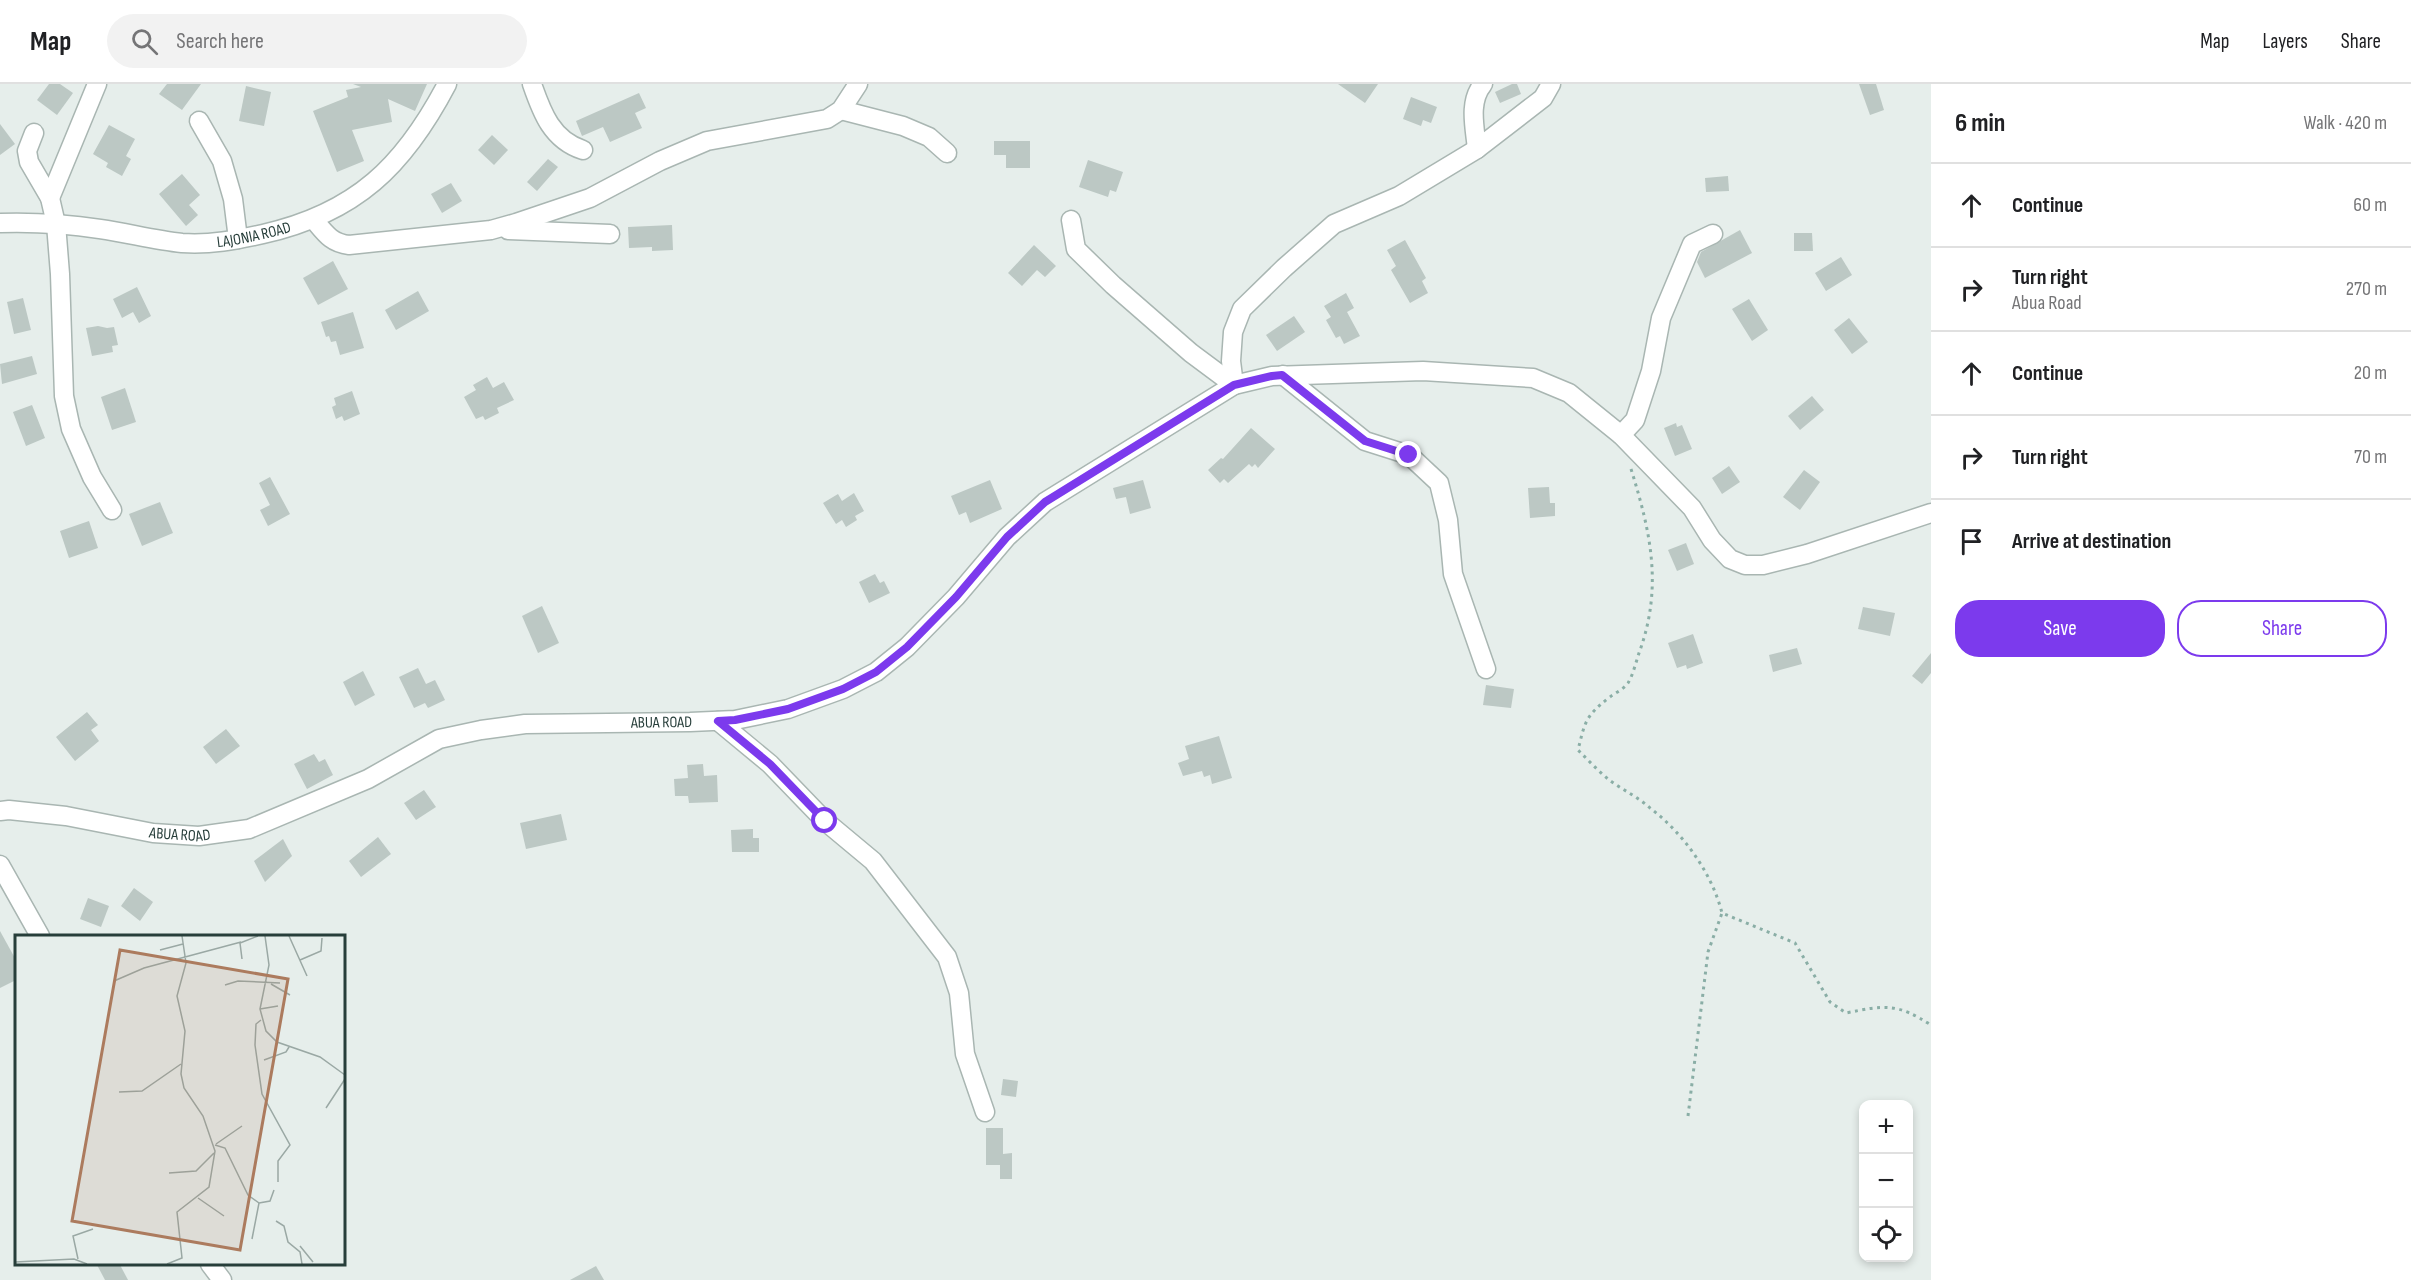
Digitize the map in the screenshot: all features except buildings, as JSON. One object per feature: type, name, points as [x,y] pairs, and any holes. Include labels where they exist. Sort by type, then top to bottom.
[{"type":"street","points":[[50,198],[68,149],[97,84]]},
{"type":"street","name":"LAJONIA ROAD","points":[[0,223],[56,224],[202,244],[238,239],[314,219],[337,209],[383,174],[405,151],[430,116],[447,84]]},
{"type":"street","points":[[532,84],[549,125],[571,146],[583,150]]},
{"type":"street","points":[[491,230],[590,198],[660,161],[707,141],[724,136],[817,122],[841,110],[858,84]]},
{"type":"street","points":[[1477,149],[1475,99],[1483,84]]},
{"type":"street","points":[[1234,385],[1231,361],[1233,332],[1242,309],[1284,268],[1334,224],[1399,196],[1477,149],[1544,98],[1551,84]]},
{"type":"street","points":[[841,110],[903,126],[928,137],[947,153]]},
{"type":"street","points":[[199,121],[222,161],[232,199],[238,239]]},
{"type":"street","points":[[34,133],[27,150],[28,162],[50,198],[56,224],[64,396],[71,429],[92,477],[112,510]]},
{"type":"street","points":[[314,219],[330,239],[339,244],[349,245],[491,230],[610,234]]},
{"type":"street","points":[[1071,220],[1076,249],[1148,316],[1191,353],[1234,385]]},
{"type":"street","points":[[1621,435],[1635,420],[1651,371],[1660,318],[1692,244],[1713,234]]},
{"type":"street","name":"ABUA ROAD","points":[[0,812],[9,810],[66,816],[153,833],[199,836],[249,829],[368,779],[439,740],[481,730],[525,724],[735,720],[788,709],[843,689],[876,672],[907,647],[956,597],[1007,537],[1045,502],[1234,385],[1272,376],[1423,371],[1533,378],[1569,393],[1621,435],[1692,508],[1712,540],[1730,559],[1745,565],[1763,565],[1807,554],[1931,513]]},
{"type":"street","points":[[1282,375],[1365,441],[1409,455],[1439,483],[1448,520],[1453,574],[1486,669]]},
{"type":"street","points":[[718,721],[770,764],[825,821],[873,861],[947,957],[959,993],[965,1054],[985,1112]]},
{"type":"street","points":[[0,864],[39,935]]},
{"type":"street","points":[[211,1265],[222,1280]]},
{"type":"path","points":[[1628,461],[1644,508],[1652,546],[1653,594],[1643,642],[1628,684],[1585,720],[1578,750],[1610,780],[1650,807],[1665,821],[1693,854],[1717,892],[1722,913],[1708,952],[1688,1116]]},
{"type":"path","points":[[1722,913],[1795,943],[1830,1002],[1846,1013],[1882,1006],[1910,1012],[1931,1026]]},
{"type":"route","points":[[825,821],[770,764],[718,721],[735,720],[788,709],[843,689],[876,672],[907,647],[956,597],[1007,537],[1045,502],[1234,385],[1272,376],[1282,375],[1365,441],[1409,455]]}]
